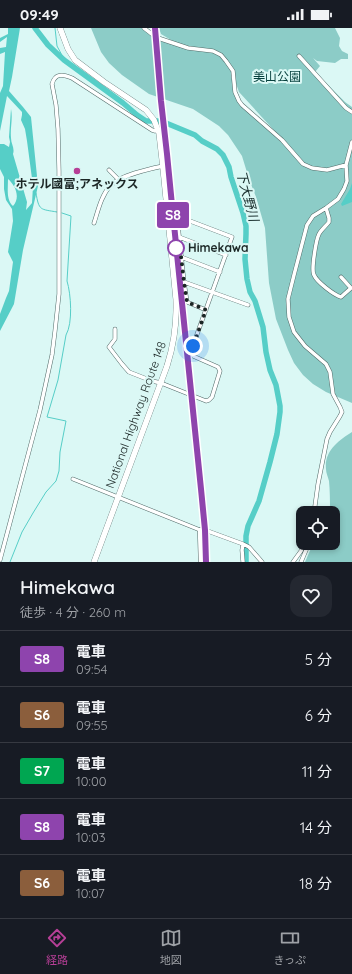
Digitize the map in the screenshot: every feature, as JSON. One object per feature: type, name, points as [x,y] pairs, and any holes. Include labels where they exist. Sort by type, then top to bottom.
[{"type":"highway","name":"National Highway Route 148","points":[[60,28],[68,49],[75,60],[104,82],[146,110],[155,121],[158,130],[163,166],[177,310],[174,341],[171,353],[94,562]]},
{"type":"street","points":[[144,28],[161,39],[188,48],[213,51],[223,57],[233,71],[235,92],[239,101],[282,140],[303,164],[312,168],[327,170],[346,165]]},
{"type":"street","points":[[299,56],[346,108],[352,112]]},
{"type":"street","points":[[0,560],[40,410],[52,356],[56,323],[59,294],[60,171],[56,105],[52,84],[55,78],[60,75],[66,75],[152,130],[158,130]]},
{"type":"street","points":[[315,506],[327,439],[342,412],[333,394],[330,372],[326,364],[305,346],[294,332],[289,317],[288,299],[310,218],[338,199],[347,181],[346,165],[352,142]]},
{"type":"street","points":[[94,223],[101,201],[110,186],[119,180],[142,170],[163,166]]},
{"type":"street","points":[[109,170],[119,180]]},
{"type":"street","points":[[326,208],[329,222],[320,233],[313,272],[318,281],[341,297],[351,288],[341,277]]},
{"type":"street","points":[[115,329],[115,339],[109,347],[129,372],[206,401],[212,396],[220,371],[218,367],[193,356],[191,351],[213,293],[232,237],[177,216],[187,302],[206,310]]},
{"type":"street","points":[[179,237],[226,255]]},
{"type":"street","points":[[181,257],[220,272]]},
{"type":"street","points":[[184,282],[248,305]]},
{"type":"street","points":[[73,479],[200,530],[205,530],[243,544],[249,547],[262,562]]},
{"type":"street","points":[[200,530],[202,562]]},
{"type":"street","points":[[243,544],[243,562]]},
{"type":"street","points":[[293,562],[301,550]]},
{"type":"street","points":[[301,562],[306,550]]},
{"type":"green space","name":"美山公園","points":[[91,28],[146,28],[147,32],[181,46],[161,34],[159,28],[335,28],[340,38],[339,46],[342,51],[348,54],[348,59],[341,59],[335,63],[317,61],[313,58],[320,66],[315,72],[352,107],[352,403],[326,392],[313,384],[303,375],[294,363],[276,319],[269,283],[265,228],[242,156],[228,135],[219,126],[193,109],[149,94],[122,75],[109,63],[101,52]],"holes":[[[231,76],[234,78],[239,92],[281,138],[285,145],[242,106]]]},
{"type":"green space","points":[[352,432],[352,562],[305,562],[310,550],[340,550],[340,506],[330,506],[329,481],[326,463],[330,451],[342,439]]},
{"type":"shaded area","points":[[8,28],[20,28],[9,91],[31,117],[38,186],[23,250],[14,304],[0,331],[0,314],[9,291],[13,262],[8,252],[13,221],[12,209],[6,200],[4,177],[0,169],[0,144],[4,144],[9,147],[10,142],[11,109],[11,140],[14,150],[13,154],[27,202],[26,210],[32,203],[33,186],[25,129],[21,120],[22,112],[7,96],[0,131],[0,93],[3,86],[5,52],[0,54],[0,48],[6,47],[7,37],[0,42],[0,38],[8,34]],"holes":[[[8,179],[17,195],[17,199],[13,206],[9,201]]]},
{"type":"shaded area","points":[[352,183],[352,202],[342,206],[341,204]]},
{"type":"waterway","name":"下大野川","points":[[35,28],[48,45],[64,60],[137,115],[146,121],[161,121],[195,135],[202,141],[217,149],[223,155],[229,167],[246,226],[245,259],[247,279],[250,292],[255,301],[263,327],[266,352],[270,370],[276,385],[280,406],[277,434],[270,462],[259,501],[248,526],[246,536],[246,562]]},
{"type":"waterway","points":[[55,28],[57,46],[64,59]]},
{"type":"waterway","points":[[36,193],[38,203],[41,208],[57,212]]},
{"type":"waterway","points":[[10,562],[22,532],[46,492],[56,481],[59,471],[60,452],[66,421],[47,417],[58,380],[66,335],[70,323],[70,293],[67,281],[71,216],[62,213]]},
{"type":"railway","points":[[161,101],[201,489],[206,562]]},
{"type":"train","name":"S8","points":[[155,28],[161,101],[205,530],[206,562]]},
{"type":"place","name":"ホテル國富;アネックス","points":[[77,171]]},
{"type":"place","name":"Himekawa","points":[[176,248]]},
{"type":"route","points":[[176,248],[180,247],[187,302],[206,310],[193,346]]}]
